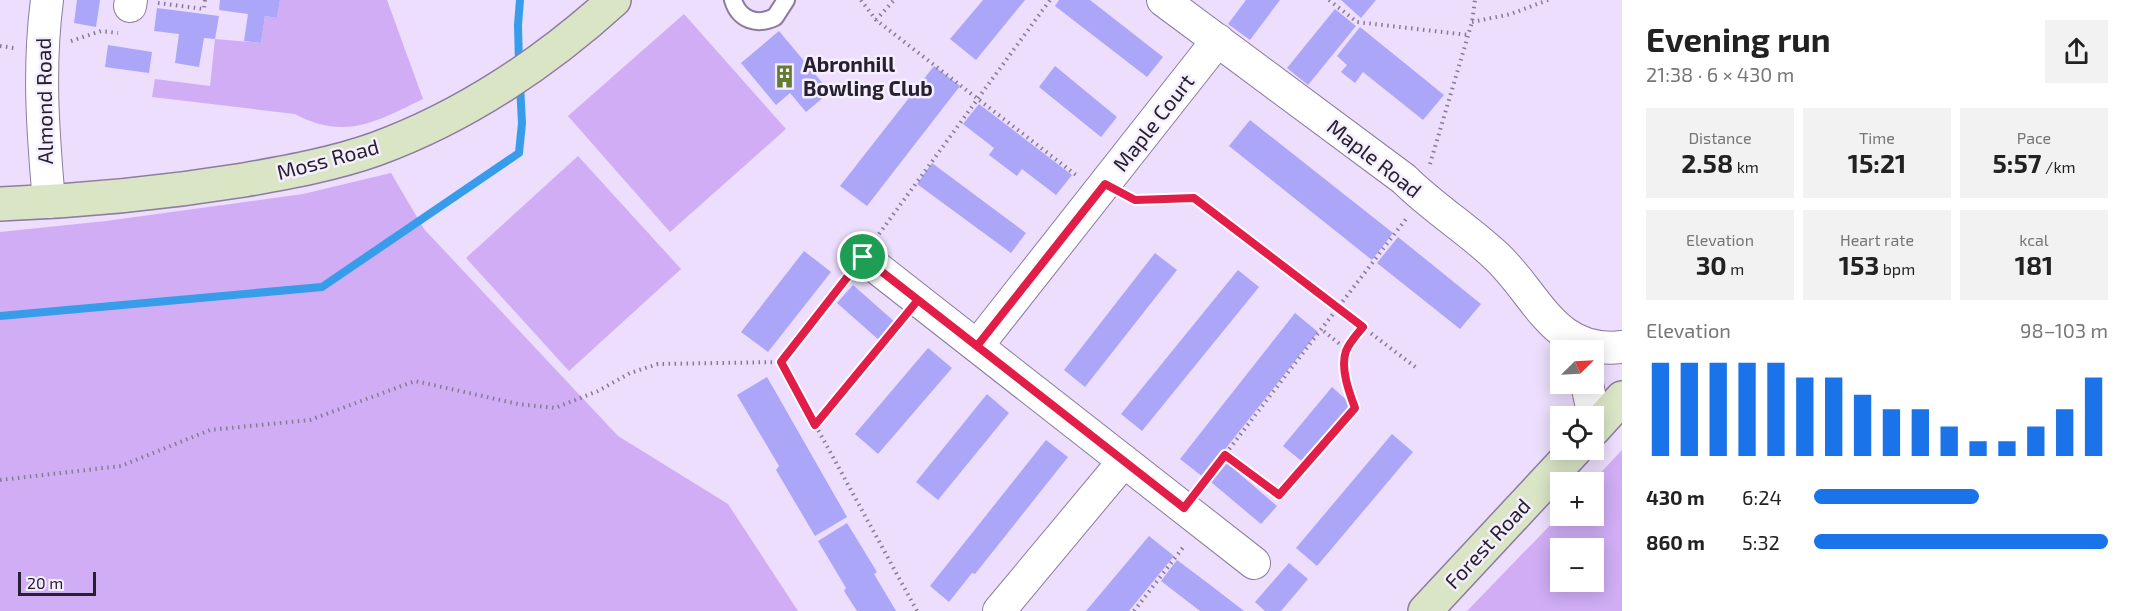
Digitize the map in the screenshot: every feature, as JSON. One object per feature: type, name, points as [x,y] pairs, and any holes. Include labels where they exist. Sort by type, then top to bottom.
[{"type":"street","name":"Almond Road","points":[[47,0],[40,52],[42,117],[49,202]]},
{"type":"street","name":"Moss Road","points":[[0,204],[182,190],[303,170],[376,149],[446,119],[507,82],[576,34],[614,0]]},
{"type":"street","name":"Maple Road","points":[[1163,0],[1404,179],[1422,197],[1497,257],[1567,340]]},
{"type":"street","name":"Maple Court","points":[[977,346],[1218,40]]},
{"type":"street","points":[[863,257],[1254,563]]},
{"type":"street","name":"Maple Road","points":[[1604,347],[1622,347]]},
{"type":"street","name":"Forest Road","points":[[1604,418],[1622,398]]},
{"type":"street","name":"Forest Road","points":[[1425,611],[1566,460]]},
{"type":"street","points":[[999,611],[1124,461]]},
{"type":"lane","points":[[733,0],[742,16],[758,22],[775,17],[786,0]]},
{"type":"path","points":[[861,0],[876,21],[1076,176]]},
{"type":"path","points":[[876,21],[894,0]]},
{"type":"path","points":[[781,362],[863,257],[1050,0]]},
{"type":"path","points":[[1329,0],[1357,22],[1468,35]]},
{"type":"path","points":[[1134,611],[1193,515],[1225,455],[1422,197],[1472,22],[1474,0]]},
{"type":"path","points":[[1472,22],[1512,14],[1548,0]]},
{"type":"path","points":[[1105,184],[1135,200],[1194,198],[1418,369]]},
{"type":"path","points":[[815,425],[918,300]]},
{"type":"path","points":[[1225,455],[1279,495],[1355,408],[1347,386],[1346,349],[1363,327]]},
{"type":"path","points":[[1321,329],[1346,349]]},
{"type":"path","points":[[781,362],[917,611]]},
{"type":"path","points":[[0,480],[121,466],[210,429],[310,420],[416,381],[518,404],[555,408],[598,391],[630,373],[658,364],[781,362]]},
{"type":"shaded area","points":[[280,0],[387,0],[423,99],[375,121],[345,127],[313,122],[295,114],[152,97],[155,79],[210,86],[215,39],[261,43],[265,16],[277,18]]},
{"type":"shaded area","points":[[684,14],[786,129],[670,232],[568,116]]},
{"type":"shaded area","points":[[578,156],[681,269],[569,371],[466,258]]},
{"type":"shaded area","points":[[391,173],[424,229],[618,436],[728,504],[798,611],[0,611],[0,232],[106,221],[303,194]]},
{"type":"shaded area","points":[[1622,450],[1622,611],[1467,611],[1550,525],[1604,526],[1604,472],[1601,472]]},
{"type":"building","points":[[77,0],[100,0],[96,27],[74,23]]},
{"type":"building","points":[[220,0],[280,0],[277,18],[265,16],[261,43],[244,41],[248,14],[219,10]]},
{"type":"building","points":[[983,0],[1025,0],[976,60],[950,39]]},
{"type":"building","points":[[1059,0],[1090,0],[1163,57],[1147,77],[1055,6]]},
{"type":"building","points":[[1246,0],[1280,0],[1250,40],[1228,24]]},
{"type":"building","points":[[1341,0],[1376,0],[1361,18]]},
{"type":"building","points":[[157,8],[219,16],[215,39],[204,38],[199,67],[175,63],[179,34],[154,31]]},
{"type":"building","points":[[1335,9],[1356,26],[1308,85],[1287,68]]},
{"type":"building","points":[[1360,27],[1444,95],[1423,120],[1363,72],[1355,83],[1341,72],[1347,65],[1337,56]]},
{"type":"building","name":"Abronhill Bowling Club","points":[[779,31],[830,92],[806,112],[790,93],[776,105],[741,63]]},
{"type":"building","points":[[108,45],[152,52],[149,73],[105,67]]},
{"type":"building","points":[[934,66],[960,86],[867,206],[840,186]]},
{"type":"building","points":[[1055,66],[1117,117],[1101,137],[1039,87]]},
{"type":"building","points":[[979,104],[1072,175],[1056,195],[1022,169],[1017,176],[989,155],[994,148],[963,124]]},
{"type":"building","points":[[1250,120],[1393,233],[1372,260],[1229,146]]},
{"type":"building","points":[[932,163],[1026,233],[1011,253],[917,184]]},
{"type":"building","points":[[1398,237],[1481,304],[1460,329],[1377,263]]},
{"type":"building","points":[[804,251],[831,272],[768,352],[741,332]]},
{"type":"building","points":[[1155,253],[1177,270],[1085,387],[1064,370]]},
{"type":"building","points":[[1238,270],[1259,287],[1142,431],[1121,414]]},
{"type":"building","points":[[853,285],[896,323],[880,341],[837,303]]},
{"type":"building","points":[[1295,313],[1318,332],[1203,477],[1180,459]]},
{"type":"building","points":[[928,348],[952,368],[878,454],[855,434]]},
{"type":"building","points":[[767,377],[847,517],[815,536],[776,470],[779,466],[737,395]]},
{"type":"building","points":[[1332,387],[1352,405],[1304,463],[1283,446]]},
{"type":"building","points":[[987,394],[1009,413],[938,500],[916,482]]},
{"type":"building","points":[[1392,434],[1413,452],[1317,566],[1296,548]]},
{"type":"building","points":[[1046,440],[1068,457],[975,574],[972,573],[949,602],[930,586]]},
{"type":"building","points":[[1227,463],[1277,506],[1261,524],[1211,482]]},
{"type":"building","points":[[847,523],[877,572],[874,574],[896,611],[857,611],[844,591],[846,588],[818,541]]},
{"type":"building","points":[[1149,536],[1174,556],[1129,611],[1086,611]]},
{"type":"building","points":[[1177,560],[1244,611],[1200,611],[1161,581]]},
{"type":"building","points":[[1289,563],[1308,579],[1281,611],[1265,611],[1255,602]]},
{"type":"waterway","points":[[519,64],[520,0]]},
{"type":"waterway","points":[[0,316],[322,287],[519,153],[522,123],[520,85]]},
{"type":"place","name":"Abronhill Bowling Club","points":[[785,77]]},
{"type":"route","points":[[1105,184],[1135,200],[1194,198],[1363,327],[1346,349],[1345,356],[1347,386],[1355,408],[1279,495],[1225,455],[1184,508],[918,300],[815,425],[781,362],[863,257],[977,346],[1105,184]]}]
